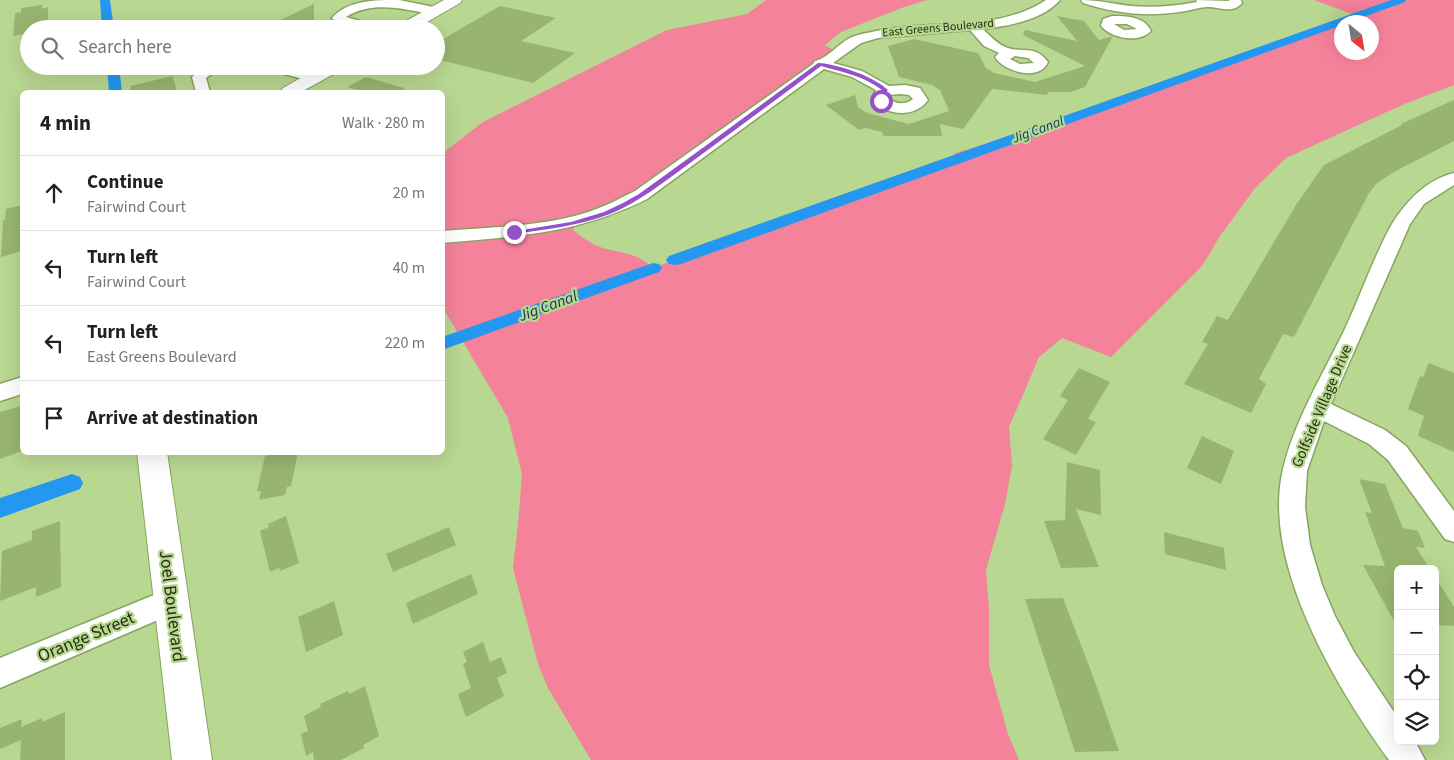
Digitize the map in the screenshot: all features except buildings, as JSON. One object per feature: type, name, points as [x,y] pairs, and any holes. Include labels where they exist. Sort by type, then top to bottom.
[{"type":"main road","points":[[419,20],[454,0]]},
{"type":"main road","points":[[294,90],[320,75]]},
{"type":"main road","name":"Joel Boulevard","points":[[152,455],[192,760]]},
{"type":"street","points":[[341,20],[338,18],[342,13],[357,5],[380,0],[435,11]]},
{"type":"street","points":[[1082,2],[1104,6],[1120,14],[1161,10],[1205,2],[1231,6],[1236,3],[1235,0]]},
{"type":"street","name":"East Greens Boulevard","points":[[445,238],[534,230],[572,224],[607,213],[641,195],[847,45],[867,36],[904,30],[972,26],[1008,20],[1059,3]]},
{"type":"street","points":[[972,26],[989,43],[1008,53]]},
{"type":"street","points":[[820,64],[859,75],[886,90]]},
{"type":"street","points":[[200,75],[199,76],[202,90]]},
{"type":"street","points":[[304,75],[315,78]]},
{"type":"street","name":"Golfside Village Drive","points":[[1409,760],[1378,717],[1335,646],[1320,614],[1300,557],[1292,510],[1292,489],[1295,470],[1318,408],[1392,241],[1411,207],[1429,191],[1454,178]]},
{"type":"street","points":[[0,393],[20,386]]},
{"type":"street","points":[[1318,408],[1377,437],[1397,453],[1454,531]]},
{"type":"street","name":"Orange Street","points":[[0,673],[171,601]]},
{"type":"shaded area","points":[[766,0],[927,0],[841,32],[825,45],[835,51],[631,205],[576,225],[573,230],[593,244],[632,255],[646,262],[652,268],[932,171],[956,153],[1042,126],[1334,25],[1334,60],[1379,60],[1379,15],[1355,15],[1314,0],[1454,0],[1454,85],[1402,105],[1286,158],[1255,188],[1220,236],[1202,266],[1111,357],[1062,338],[1039,357],[1009,427],[1012,466],[1005,504],[986,570],[989,607],[989,665],[1008,734],[1019,760],[591,760],[548,688],[538,664],[513,568],[522,474],[508,418],[445,311],[445,151],[483,122],[667,30],[747,14]]},
{"type":"waterway","points":[[105,0],[107,20]]},
{"type":"waterway","name":"Jig Canal","points":[[675,260],[1401,0]]},
{"type":"waterway","points":[[114,75],[116,90]]},
{"type":"waterway","name":"Jig Canal","points":[[445,343],[653,268]]},
{"type":"waterway","points":[[0,508],[72,483]]},
{"type":"route","points":[[514,232],[572,224],[607,213],[625,204],[641,195],[820,64],[859,75],[876,83],[886,90],[879,95],[881,101]]}]
